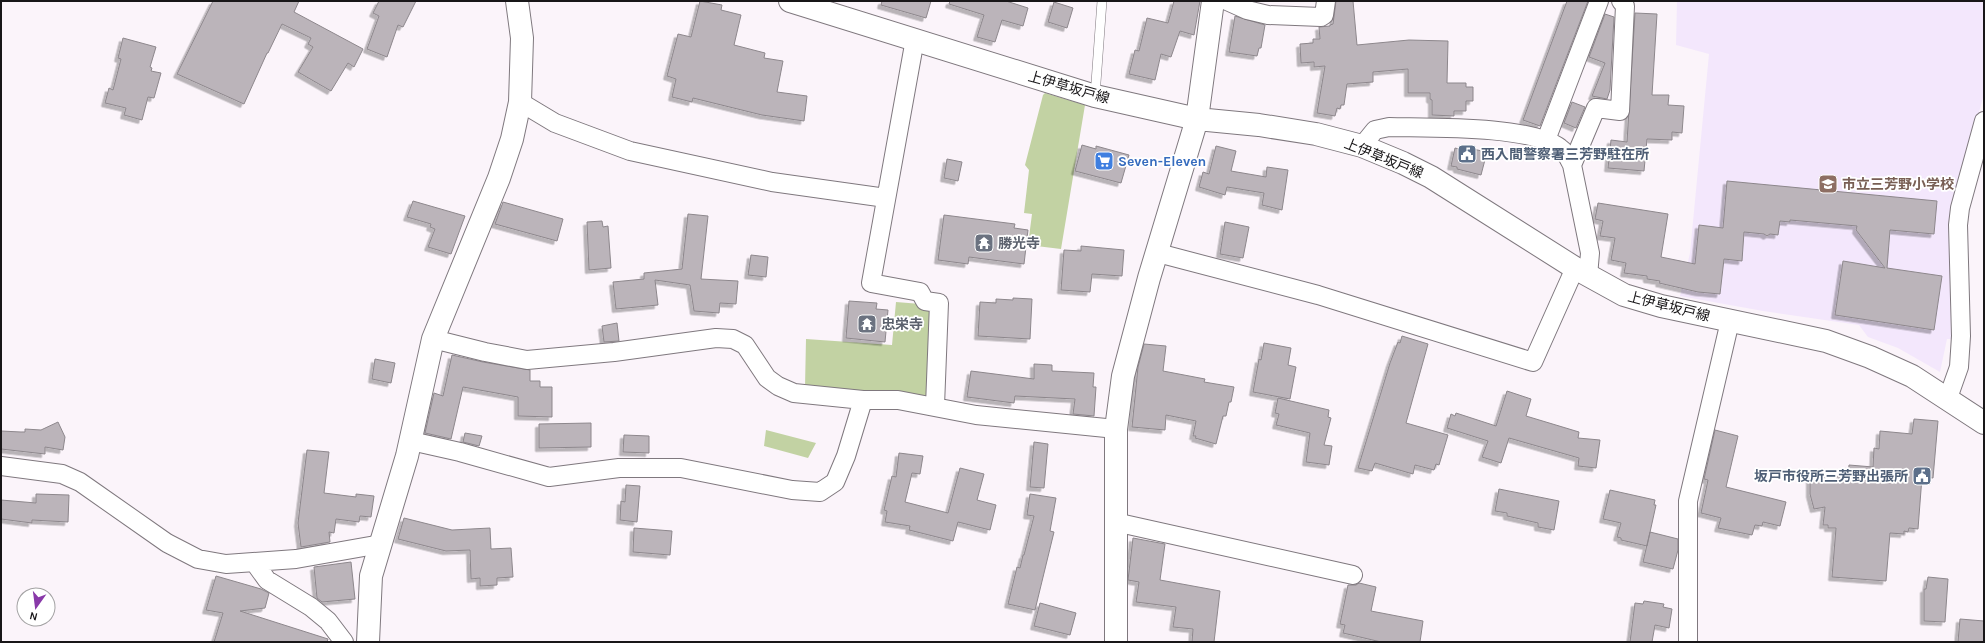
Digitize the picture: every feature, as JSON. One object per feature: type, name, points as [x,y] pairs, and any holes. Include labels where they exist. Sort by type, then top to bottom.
[{"type":"street","points":[[368,642],[371,576],[410,441],[433,339],[499,178],[512,139],[520,102],[522,38],[517,1]]},
{"type":"street","name":"上伊草坂戸線","points":[[790,1],[1095,96],[1197,119],[1316,134],[1362,146],[1403,163],[1431,177],[1582,272],[1632,297],[1661,306],[1826,341],[1870,357],[1912,376],[1948,398],[1984,423]]},
{"type":"street","points":[[1116,642],[1116,429],[1123,376],[1149,278],[1158,253],[1197,119],[1213,1]]},
{"type":"street","points":[[1227,1],[1247,10],[1268,15],[1321,17],[1324,15],[1326,1]]},
{"type":"street","points":[[1546,140],[1599,1]]},
{"type":"street","points":[[1572,165],[1596,108],[1620,111],[1625,6],[1621,1]]},
{"type":"street","points":[[915,39],[871,283],[920,292],[925,301],[939,303],[935,406]]},
{"type":"street","points":[[520,102],[555,123],[630,152],[772,182],[886,198]]},
{"type":"street","points":[[1948,398],[1959,367],[1961,336],[1958,225],[1960,208],[1984,121]]},
{"type":"street","points":[[1158,253],[1318,295],[1533,362],[1582,272],[1590,253],[1572,165],[1566,153],[1559,147],[1546,140],[1511,132],[1389,127],[1375,130],[1362,146]]},
{"type":"street","points":[[1688,642],[1688,501],[1730,321]]},
{"type":"street","points":[[433,339],[485,352],[527,360],[614,352],[716,338],[733,339],[746,345],[767,378],[778,386],[794,393],[863,400],[898,400],[976,415],[1116,429]]},
{"type":"street","points":[[410,441],[460,452],[549,477],[619,468],[681,468],[792,490],[820,492],[834,482],[846,456],[863,400]]},
{"type":"street","points":[[1,466],[62,474],[80,482],[167,543],[198,559],[226,564],[296,559],[381,544]]},
{"type":"street","points":[[1115,522],[1353,575]]},
{"type":"street","points":[[254,562],[267,580],[311,607],[328,621],[344,642]]},
{"type":"lane","points":[[1095,96],[1102,1]]},
{"type":"shaded area","name":"市立三芳野小学校","points":[[1677,1],[1984,1],[1984,94],[1970,145],[1952,339],[1947,339],[1940,372],[1898,348],[1868,337],[1859,325],[1763,311],[1680,296],[1690,253],[1709,54],[1676,45]]},
{"type":"green space","points":[[1045,93],[1085,105],[1061,249],[1028,245],[1032,214],[1024,213],[1029,170],[1025,165],[1043,95]]},
{"type":"green space","points":[[896,302],[933,305],[932,395],[926,398],[840,392],[805,387],[806,339],[892,345]]},
{"type":"green space","points":[[766,430],[816,443],[808,458],[764,446]]},
{"type":"building","points":[[213,1],[299,1],[294,12],[363,49],[354,67],[348,63],[331,91],[298,72],[313,47],[308,44],[311,38],[282,24],[244,104],[177,74]]},
{"type":"building","points":[[379,1],[416,1],[403,27],[398,25],[387,57],[367,49],[379,16],[373,13]]},
{"type":"building","points":[[700,1],[722,5],[721,10],[741,15],[734,45],[765,53],[764,58],[783,61],[777,92],[807,96],[804,121],[762,115],[693,98],[692,102],[672,97],[676,79],[667,76],[678,34],[691,37]]},
{"type":"building","points":[[882,1],[931,1],[926,18],[881,5]]},
{"type":"building","points":[[950,1],[1006,1],[1028,8],[1023,26],[1002,20],[995,42],[977,37],[984,15],[949,4]]},
{"type":"building","points":[[1174,1],[1200,1],[1194,35],[1180,31],[1171,57],[1161,54],[1155,80],[1129,74],[1135,50],[1139,51],[1147,18],[1168,23]]},
{"type":"building","points":[[1336,1],[1353,1],[1357,45],[1409,40],[1448,41],[1447,83],[1466,83],[1466,87],[1473,87],[1473,101],[1466,101],[1466,111],[1454,111],[1454,116],[1432,115],[1432,100],[1430,99],[1430,93],[1408,93],[1408,69],[1373,72],[1373,82],[1347,84],[1344,105],[1341,105],[1340,109],[1337,108],[1335,116],[1317,113],[1325,66],[1314,67],[1314,62],[1301,63],[1300,44],[1313,43],[1313,39],[1320,39],[1319,27],[1330,26],[1333,24]]},
{"type":"building","points":[[1567,1],[1588,1],[1540,126],[1523,120]]},
{"type":"building","points":[[1054,2],[1073,8],[1067,28],[1048,22]]},
{"type":"building","points":[[1635,13],[1657,14],[1652,95],[1669,95],[1668,105],[1684,106],[1682,133],[1672,132],[1672,140],[1647,139],[1644,171],[1608,168],[1611,140],[1627,142]]},
{"type":"building","points":[[1605,14],[1614,17],[1610,90],[1607,99],[1592,96],[1605,63],[1589,57]]},
{"type":"building","points":[[1235,16],[1265,25],[1261,48],[1259,48],[1257,56],[1229,52]]},
{"type":"building","points":[[123,38],[156,47],[150,67],[152,68],[151,71],[161,73],[154,98],[148,97],[142,120],[124,115],[126,108],[105,103],[109,88],[113,90],[121,59],[118,58]]},
{"type":"building","points":[[1572,102],[1585,107],[1576,128],[1564,123]]},
{"type":"building","name":"Seven-Eleven","points":[[1082,145],[1096,149],[1096,146],[1129,155],[1121,183],[1075,171]]},
{"type":"building","points":[[1216,146],[1236,151],[1231,171],[1266,177],[1267,167],[1288,170],[1282,210],[1262,205],[1264,193],[1227,187],[1225,195],[1199,187],[1203,172],[1209,174]]},
{"type":"building","points":[[1463,147],[1487,152],[1481,175],[1451,166],[1455,148],[1463,150]]},
{"type":"building","points":[[947,159],[962,162],[958,181],[944,178]]},
{"type":"building","points":[[1727,181],[1937,201],[1934,234],[1890,230],[1887,268],[1942,276],[1934,330],[1835,315],[1843,261],[1885,268],[1856,230],[1857,226],[1790,220],[1790,222],[1780,221],[1778,235],[1770,234],[1767,236],[1764,234],[1744,232],[1742,261],[1724,259],[1720,294],[1698,292],[1659,283],[1660,281],[1647,279],[1647,276],[1624,273],[1626,263],[1611,260],[1615,238],[1600,236],[1603,221],[1595,219],[1598,203],[1668,214],[1661,257],[1695,264],[1699,225],[1723,228]]},
{"type":"building","points":[[413,201],[465,216],[451,254],[428,247],[435,229],[430,227],[431,224],[407,217]]},
{"type":"building","points":[[503,202],[563,219],[557,241],[495,224]]},
{"type":"building","points":[[688,214],[708,216],[701,279],[738,281],[736,304],[720,303],[719,313],[694,311],[690,285],[655,280],[658,305],[616,309],[613,282],[644,279],[644,273],[682,269]]},
{"type":"building","name":"勝光寺","points":[[944,215],[1015,224],[1014,228],[1028,230],[1024,264],[969,257],[968,264],[938,260]]},
{"type":"building","points":[[602,221],[603,227],[608,226],[611,268],[589,270],[587,222]]},
{"type":"building","points":[[1225,222],[1249,227],[1243,258],[1220,254]]},
{"type":"building","points":[[1081,246],[1124,250],[1122,276],[1092,274],[1090,292],[1061,290],[1064,250],[1081,251]]},
{"type":"building","points":[[751,255],[768,257],[766,277],[748,275]]},
{"type":"building","points":[[1013,298],[1032,299],[1030,339],[978,336],[980,302],[996,303],[996,299],[1013,300]]},
{"type":"building","name":"忠栄寺","points":[[849,301],[877,303],[876,309],[888,310],[885,342],[846,338]]},
{"type":"building","points":[[617,323],[619,341],[604,342],[602,326]]},
{"type":"building","points":[[1402,336],[1428,344],[1406,423],[1448,435],[1439,465],[1436,464],[1434,470],[1415,465],[1413,474],[1375,463],[1372,471],[1358,468],[1390,363],[1398,342],[1400,343]]},
{"type":"building","points":[[1264,343],[1291,348],[1288,365],[1296,367],[1290,399],[1253,392],[1259,359],[1261,360]]},
{"type":"building","points":[[1144,344],[1166,346],[1163,371],[1205,379],[1204,382],[1234,387],[1226,416],[1223,416],[1216,444],[1195,438],[1196,436],[1193,436],[1196,421],[1166,415],[1165,430],[1132,427],[1138,367]]},
{"type":"building","points":[[452,355],[530,370],[530,381],[540,381],[540,387],[552,387],[552,417],[518,416],[518,397],[463,387],[451,439],[425,433],[434,393],[443,396]]},
{"type":"building","points":[[375,359],[395,363],[391,383],[372,379]]},
{"type":"building","points":[[1034,364],[1052,365],[1052,371],[1094,373],[1093,387],[1096,387],[1094,416],[1073,414],[1075,399],[1015,396],[1014,403],[967,397],[971,371],[1034,379]]},
{"type":"building","points":[[1507,391],[1531,399],[1526,416],[1579,432],[1578,438],[1600,440],[1596,468],[1578,466],[1579,458],[1509,438],[1501,463],[1482,457],[1488,441],[1447,428],[1451,414],[1455,416],[1456,413],[1496,426]]},
{"type":"building","points":[[1278,398],[1329,410],[1328,417],[1331,418],[1324,445],[1332,446],[1329,465],[1306,462],[1310,433],[1276,425],[1279,414],[1275,413]]},
{"type":"building","name":"坂戸市役所三芳野出張所","points":[[1914,419],[1938,421],[1933,478],[1922,477],[1918,529],[1909,528],[1908,532],[1904,531],[1904,534],[1890,533],[1886,581],[1832,577],[1836,528],[1828,528],[1828,525],[1823,525],[1825,507],[1814,509],[1810,494],[1810,474],[1848,477],[1849,465],[1873,467],[1874,448],[1879,449],[1880,431],[1912,434]]},
{"type":"building","points":[[58,422],[65,437],[63,450],[45,447],[45,454],[1,449],[1,431],[25,432],[25,429],[41,430]]},
{"type":"building","points":[[591,423],[591,447],[539,448],[539,424]]},
{"type":"building","points":[[1715,430],[1738,436],[1726,487],[1786,502],[1780,526],[1763,522],[1762,526],[1755,525],[1752,535],[1718,528],[1721,518],[1701,513],[1708,480],[1704,479]]},
{"type":"building","points":[[465,433],[482,436],[479,446],[463,442]]},
{"type":"building","points":[[624,435],[649,436],[649,453],[623,452]]},
{"type":"building","points":[[1034,442],[1048,444],[1044,488],[1030,487]]},
{"type":"building","points":[[307,450],[329,452],[324,493],[356,497],[356,494],[374,496],[371,517],[360,516],[359,522],[336,519],[334,533],[329,532],[330,542],[301,547],[298,523]]},
{"type":"building","points":[[899,453],[923,456],[920,474],[912,473],[905,502],[948,513],[960,468],[984,474],[977,500],[996,505],[990,530],[958,522],[953,541],[909,530],[910,526],[885,522],[887,511],[884,510],[892,476],[896,477]]},
{"type":"building","points":[[626,485],[640,486],[637,522],[620,520],[621,501],[625,502]]},
{"type":"building","points":[[1499,489],[1559,501],[1554,530],[1538,527],[1538,523],[1507,516],[1507,513],[1495,511]]},
{"type":"building","points":[[1610,490],[1655,500],[1654,505],[1656,505],[1647,546],[1621,540],[1621,538],[1617,537],[1621,523],[1603,519]]},
{"type":"building","points":[[36,494],[69,495],[68,522],[32,520],[32,523],[1,519],[1,500],[36,503]]},
{"type":"building","points":[[1030,494],[1056,498],[1050,531],[1054,532],[1035,610],[1008,604],[1017,567],[1020,568],[1034,516],[1027,515]]},
{"type":"building","points":[[404,518],[452,530],[490,528],[491,549],[511,548],[513,577],[497,578],[497,585],[480,586],[480,578],[471,579],[470,550],[446,551],[398,539]]},
{"type":"building","points":[[634,528],[672,531],[670,555],[633,552]]},
{"type":"building","points":[[1650,532],[1678,539],[1678,550],[1673,569],[1643,562]]},
{"type":"building","points":[[1133,538],[1165,544],[1160,580],[1220,591],[1214,642],[1192,642],[1193,629],[1173,627],[1176,607],[1136,602],[1139,582],[1128,580]]},
{"type":"building","points":[[351,562],[355,599],[322,602],[317,598],[314,567]]},
{"type":"building","points":[[216,576],[261,589],[269,593],[265,608],[240,611],[328,639],[327,642],[214,642],[223,613],[206,610]]},
{"type":"building","points":[[1928,577],[1948,579],[1945,622],[1924,621],[1924,589],[1926,589]]},
{"type":"building","points":[[1359,583],[1376,587],[1371,611],[1423,621],[1420,642],[1381,642],[1343,633],[1345,625],[1340,624],[1348,585],[1356,585]]},
{"type":"building","points":[[1644,601],[1664,604],[1663,607],[1672,609],[1669,628],[1655,625],[1652,642],[1630,642],[1635,603],[1643,604]]},
{"type":"building","points":[[1040,603],[1076,613],[1070,635],[1034,626]]},
{"type":"building","points":[[1960,619],[1984,621],[1984,642],[1958,642]]},
{"type":"place","name":"西入間警察署三芳野駐在所","points":[[1467,154]]},
{"type":"place","name":"Seven-Eleven","points":[[1104,161]]},
{"type":"place","name":"市立三芳野小学校","points":[[1828,184]]},
{"type":"place","name":"勝光寺","points":[[984,243]]},
{"type":"place","name":"忠栄寺","points":[[867,324]]},
{"type":"place","name":"坂戸市役所三芳野出張所","points":[[1922,476]]}]
